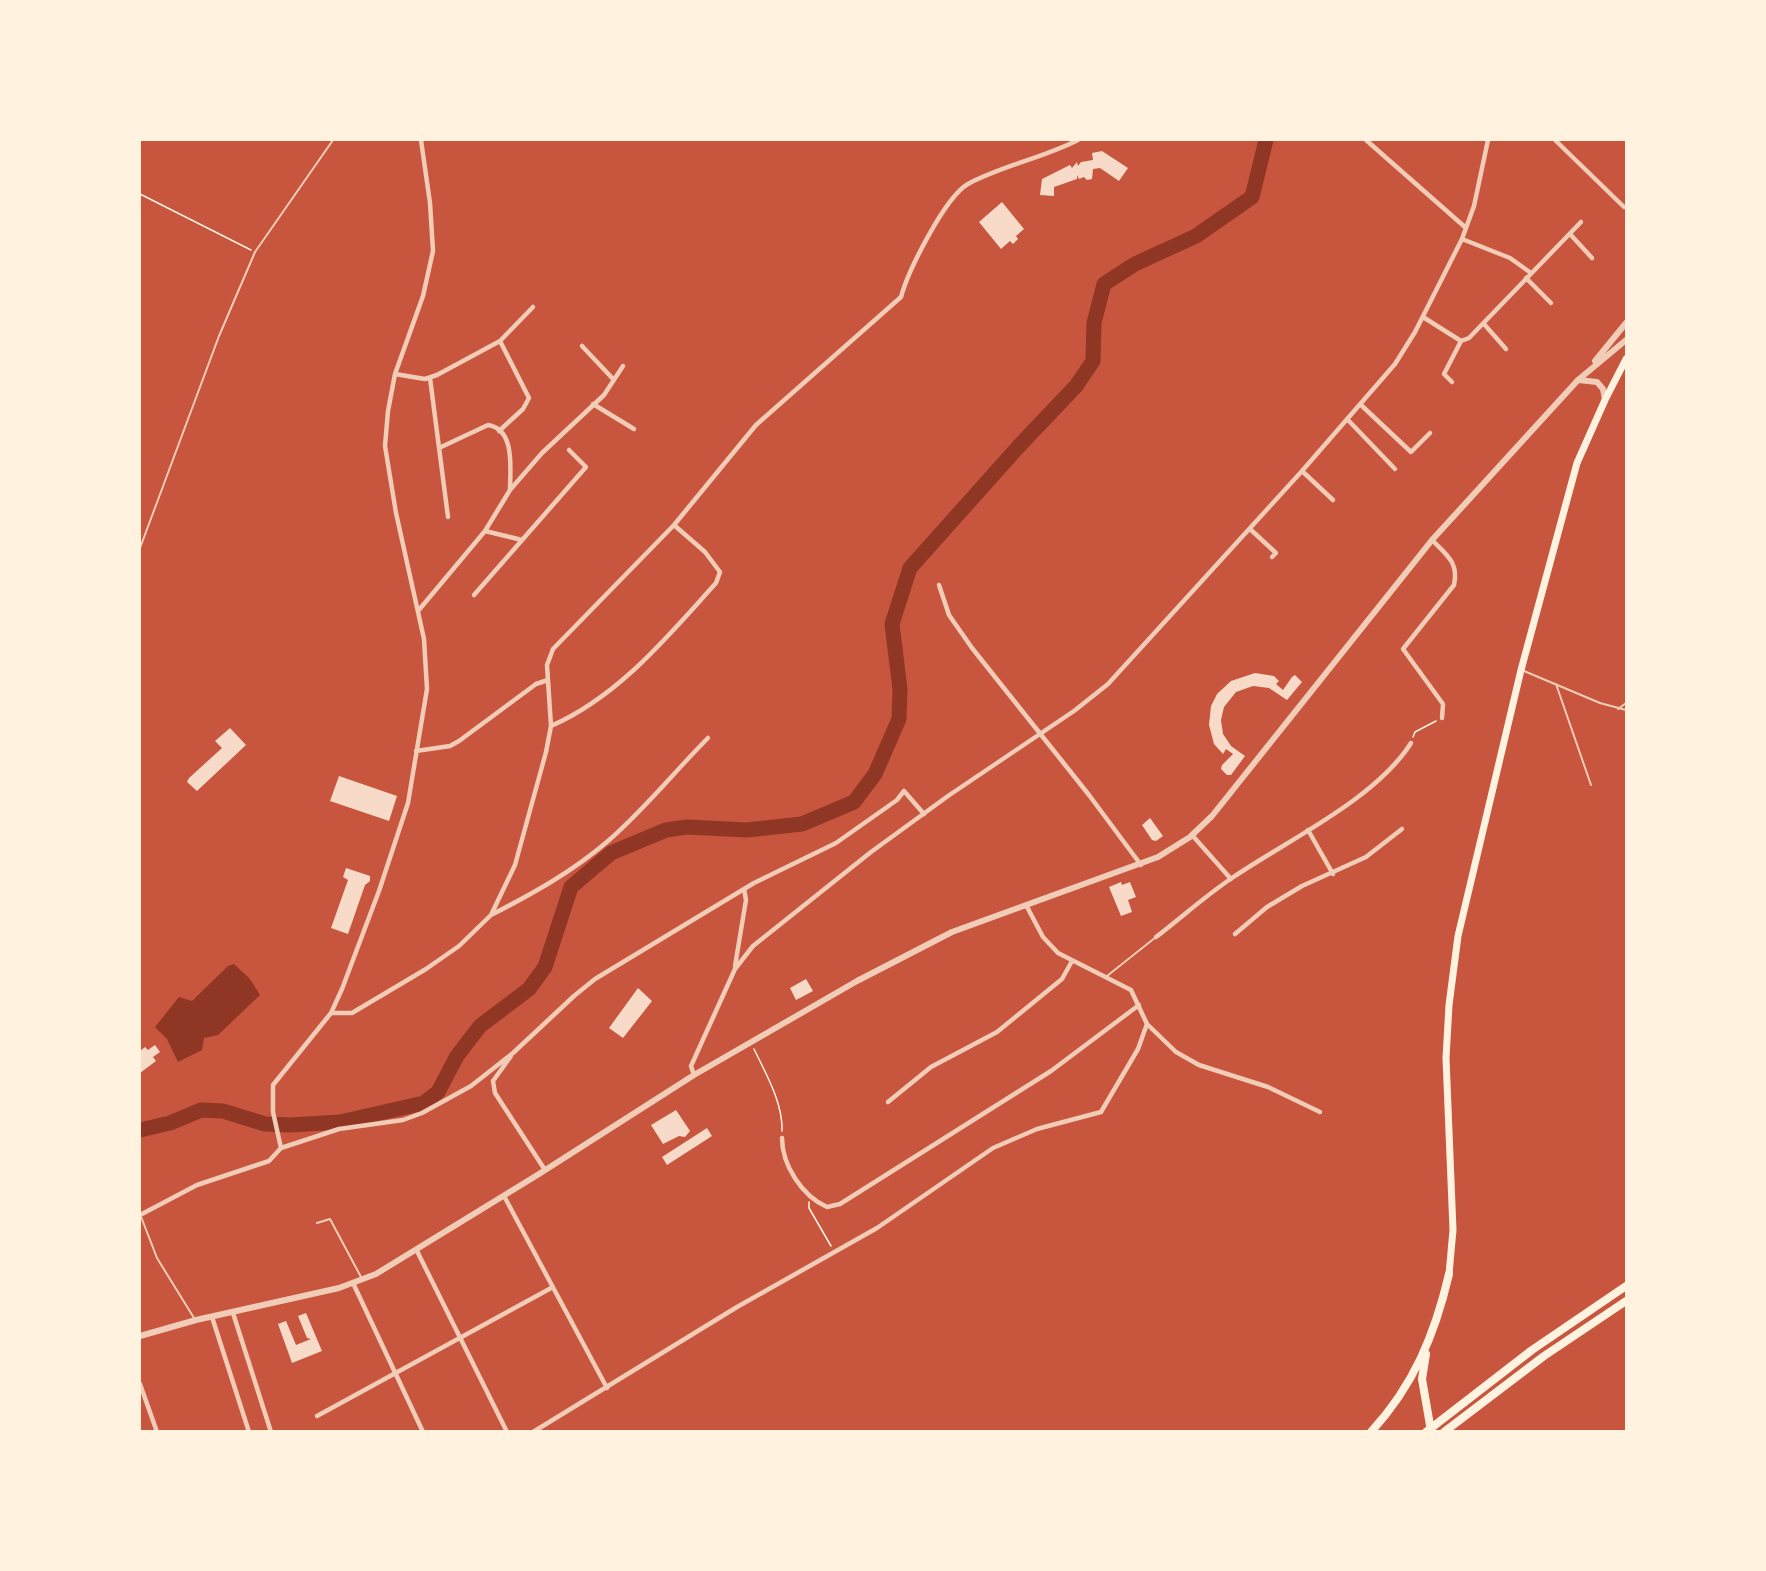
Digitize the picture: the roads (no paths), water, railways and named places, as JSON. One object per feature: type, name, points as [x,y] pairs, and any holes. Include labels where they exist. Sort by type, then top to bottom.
[{"type":"highway","points":[[1429,1431],[1422,1379],[1428,1347],[1449,1274]]},
{"type":"highway","points":[[1429,1431],[1532,1350],[1626,1286]]},
{"type":"highway","points":[[1444,1431],[1544,1356],[1626,1300]]},
{"type":"highway","points":[[1371,1431],[1401,1394],[1428,1347]]},
{"type":"main road","points":[[1449,1274],[1453,1230],[1446,1058],[1455,957],[1466,898],[1521,670],[1577,463],[1626,359]]},
{"type":"street","points":[[281,1148],[271,1095],[279,1076],[331,1012],[398,835],[408,803],[428,676],[418,612],[386,461],[386,430],[395,374],[423,296],[433,250],[430,203],[421,140]]},
{"type":"street","points":[[490,915],[521,848],[551,726],[547,665],[558,643],[674,525],[756,425],[901,297],[908,274],[940,216],[966,185],[1078,140]]},
{"type":"street","points":[[1366,140],[1466,228]]},
{"type":"street","points":[[694,1075],[691,1065],[735,969],[753,946],[871,852],[1074,711],[1108,684],[1348,420],[1395,364],[1423,317],[1462,239],[1474,206],[1488,140]]},
{"type":"street","points":[[1555,140],[1624,207]]},
{"type":"street","points":[[1452,382],[1444,374],[1461,341],[1484,324],[1581,222]]},
{"type":"street","points":[[1570,234],[1592,258]]},
{"type":"street","points":[[1462,239],[1510,258],[1531,273]]},
{"type":"street","points":[[1526,278],[1551,303]]},
{"type":"street","points":[[395,374],[430,378],[500,341],[533,308]]},
{"type":"street","points":[[1423,317],[1461,341]]},
{"type":"street","points":[[140,1336],[196,1320],[233,1313],[363,1280],[417,1251],[750,1041],[952,932],[1141,865],[1170,851],[1192,835],[1220,807],[1432,540],[1591,367],[1626,323]]},
{"type":"street","points":[[1484,324],[1506,349]]},
{"type":"street","points":[[1591,367],[1626,340]]},
{"type":"street","points":[[500,341],[529,398],[523,409],[500,431]]},
{"type":"street","points":[[582,346],[614,380]]},
{"type":"street","points":[[418,612],[485,531],[510,490],[542,453],[604,395],[623,366]]},
{"type":"street","points":[[430,378],[448,517]]},
{"type":"street","points":[[1578,380],[1597,382],[1603,389],[1605,400]]},
{"type":"street","points":[[593,404],[634,429]]},
{"type":"street","points":[[1360,405],[1411,452],[1430,433]]},
{"type":"street","points":[[1348,420],[1395,469]]},
{"type":"street","points":[[439,448],[488,425],[500,431],[512,460],[510,490]]},
{"type":"street","points":[[474,595],[586,467],[569,450]]},
{"type":"street","points":[[1302,471],[1333,500]]},
{"type":"street","points":[[551,726],[599,699],[625,678],[651,655],[716,583],[720,572],[715,564],[674,525]]},
{"type":"street","points":[[1250,529],[1276,553],[1272,557]]},
{"type":"street","points":[[485,531],[522,540]]},
{"type":"street","points":[[1432,540],[1454,562],[1456,574],[1454,585],[1403,649],[1443,704],[1442,718]]},
{"type":"street","points":[[939,585],[952,620],[1141,865]]},
{"type":"street","points":[[416,751],[450,746],[536,684],[548,680]]},
{"type":"street","points":[[331,1012],[352,1013],[426,969],[459,946],[490,915],[538,890],[595,852],[708,738]]},
{"type":"street","points":[[1156,937],[1231,879],[1368,788],[1403,755],[1411,743]]},
{"type":"street","points":[[140,1215],[197,1185],[269,1161],[281,1148],[339,1129],[403,1120],[422,1113],[471,1086],[513,1053],[595,979],[744,889],[836,843],[897,800],[904,791],[924,814]]},
{"type":"street","points":[[1235,934],[1267,907],[1302,886],[1333,874],[1366,857],[1402,829]]},
{"type":"street","points":[[1308,830],[1333,874]]},
{"type":"street","points":[[1192,835],[1231,879]]},
{"type":"street","points":[[735,969],[746,900],[744,889]]},
{"type":"street","points":[[1026,905],[1049,945],[1072,961],[1107,976],[1131,990],[1147,1024],[1163,1041],[1188,1060],[1212,1071],[1280,1091],[1320,1112]]},
{"type":"street","points":[[888,1102],[931,1067],[997,1032],[1062,979],[1072,961]]},
{"type":"street","points":[[782,1138],[782,1150],[808,1197],[826,1207],[840,1204],[1051,1071],[1139,1005]]},
{"type":"street","points":[[533,1431],[737,1307],[877,1228],[993,1148],[1036,1129],[1101,1112],[1138,1049],[1147,1024]]},
{"type":"street","points":[[513,1053],[493,1081],[495,1093],[545,1170]]},
{"type":"street","points":[[504,1196],[607,1388]]},
{"type":"street","points":[[417,1251],[507,1431]]},
{"type":"street","points":[[353,1283],[423,1431]]},
{"type":"street","points":[[317,1416],[460,1335],[553,1287]]},
{"type":"street","points":[[233,1313],[272,1431]]},
{"type":"street","points":[[212,1317],[249,1431]]},
{"type":"street","points":[[140,1383],[157,1431]]},
{"type":"lane","points":[[140,548],[207,367],[255,252],[333,140]]},
{"type":"lane","points":[[1521,670],[1618,709],[1626,710]]},
{"type":"lane","points":[[1556,684],[1591,785]]},
{"type":"lane","points":[[1618,709],[1626,703]]},
{"type":"lane","points":[[1107,976],[1156,937]]},
{"type":"lane","points":[[140,1215],[157,1258],[196,1320]]},
{"type":"lane","points":[[317,1223],[330,1219],[363,1280]]},
{"type":"waterway","points":[[140,1130],[170,1123],[201,1110],[223,1111],[265,1124],[290,1125],[340,1122],[424,1103],[438,1092],[457,1056],[480,1026],[529,989],[545,967],[571,887],[611,853],[666,830],[687,827],[747,830],[802,824],[854,802],[875,774],[899,719],[900,689],[892,624],[910,568],[1076,386],[1093,361],[1094,323],[1104,284],[1135,264],[1196,236],[1252,197],[1266,140]]}]
